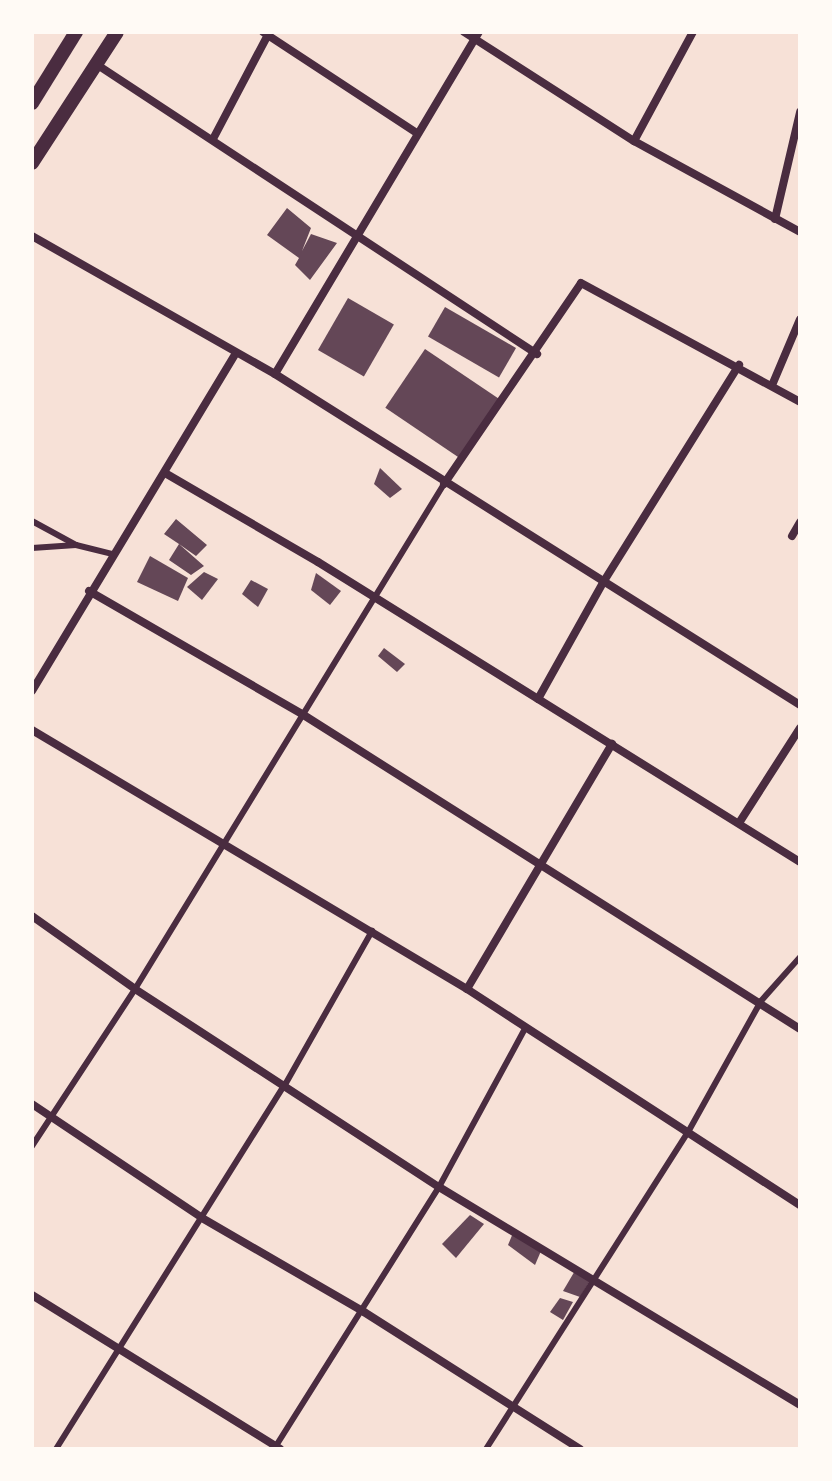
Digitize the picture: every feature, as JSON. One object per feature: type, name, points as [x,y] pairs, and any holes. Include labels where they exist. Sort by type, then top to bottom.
[{"type":"street","points":[[32,103],[76,32]]},
{"type":"street","points":[[32,163],[117,32]]},
{"type":"street","points":[[464,32],[477,36],[634,141],[800,232]]},
{"type":"street","points":[[634,141],[693,32]]},
{"type":"street","points":[[213,139],[266,33],[417,133]]},
{"type":"street","points":[[275,374],[477,36]]},
{"type":"street","points":[[96,64],[537,354]]},
{"type":"street","points":[[775,219],[800,112]]},
{"type":"street","points":[[32,236],[275,374],[444,484],[800,705]]},
{"type":"street","points":[[444,484],[537,354],[581,283],[773,383],[800,402]]},
{"type":"street","points":[[773,383],[800,319]]},
{"type":"street","points":[[32,691],[89,591],[165,473],[235,354]]},
{"type":"street","points":[[538,699],[604,581],[739,365]]},
{"type":"street","points":[[165,473],[612,744],[800,862]]},
{"type":"street","points":[[792,536],[800,522]]},
{"type":"street","points":[[89,591],[302,714],[761,1001],[800,1029]]},
{"type":"street","points":[[739,823],[800,728]]},
{"type":"street","points":[[32,730],[225,841],[467,989],[800,1205]]},
{"type":"street","points":[[467,989],[612,744]]},
{"type":"street","points":[[32,916],[135,989],[286,1083],[439,1187],[598,1278],[800,1405]]},
{"type":"street","points":[[32,1104],[202,1218],[364,1312],[580,1449]]},
{"type":"street","points":[[32,1295],[115,1351],[277,1448]]},
{"type":"lane","points":[[32,1146],[135,989],[371,598],[444,484]]},
{"type":"lane","points":[[32,521],[76,545],[113,554]]},
{"type":"lane","points":[[32,548],[76,545]]},
{"type":"lane","points":[[56,1449],[286,1083],[372,931]]},
{"type":"lane","points":[[486,1449],[598,1278],[687,1134],[761,1001],[800,957]]},
{"type":"lane","points":[[277,1448],[439,1187],[526,1027]]},
{"type":"building","points":[[287,208],[311,228],[302,251],[311,234],[337,243],[310,280],[295,265],[299,258],[267,235]]},
{"type":"building","points":[[348,298],[394,324],[364,376],[318,350]]},
{"type":"building","points":[[445,307],[516,348],[499,377],[428,336]]},
{"type":"building","points":[[425,349],[503,402],[463,460],[385,408]]},
{"type":"building","points":[[380,468],[402,489],[390,498],[374,484]]},
{"type":"building","points":[[176,519],[207,545],[196,556],[164,534]]},
{"type":"building","points":[[179,544],[204,566],[191,575],[169,560]]},
{"type":"building","points":[[150,556],[188,578],[178,601],[137,582]]},
{"type":"building","points":[[204,572],[218,579],[202,600],[187,587]]},
{"type":"building","points":[[316,573],[341,591],[330,605],[311,590]]},
{"type":"building","points":[[251,580],[268,589],[258,607],[242,594]]},
{"type":"building","points":[[384,648],[405,664],[397,672],[378,656]]},
{"type":"building","points":[[470,1215],[484,1224],[456,1258],[442,1244]]},
{"type":"building","points":[[513,1233],[541,1251],[535,1265],[508,1245]]},
{"type":"building","points":[[576,1269],[591,1279],[580,1297],[563,1291]]},
{"type":"building","points":[[560,1298],[573,1302],[563,1320],[550,1312]]}]
